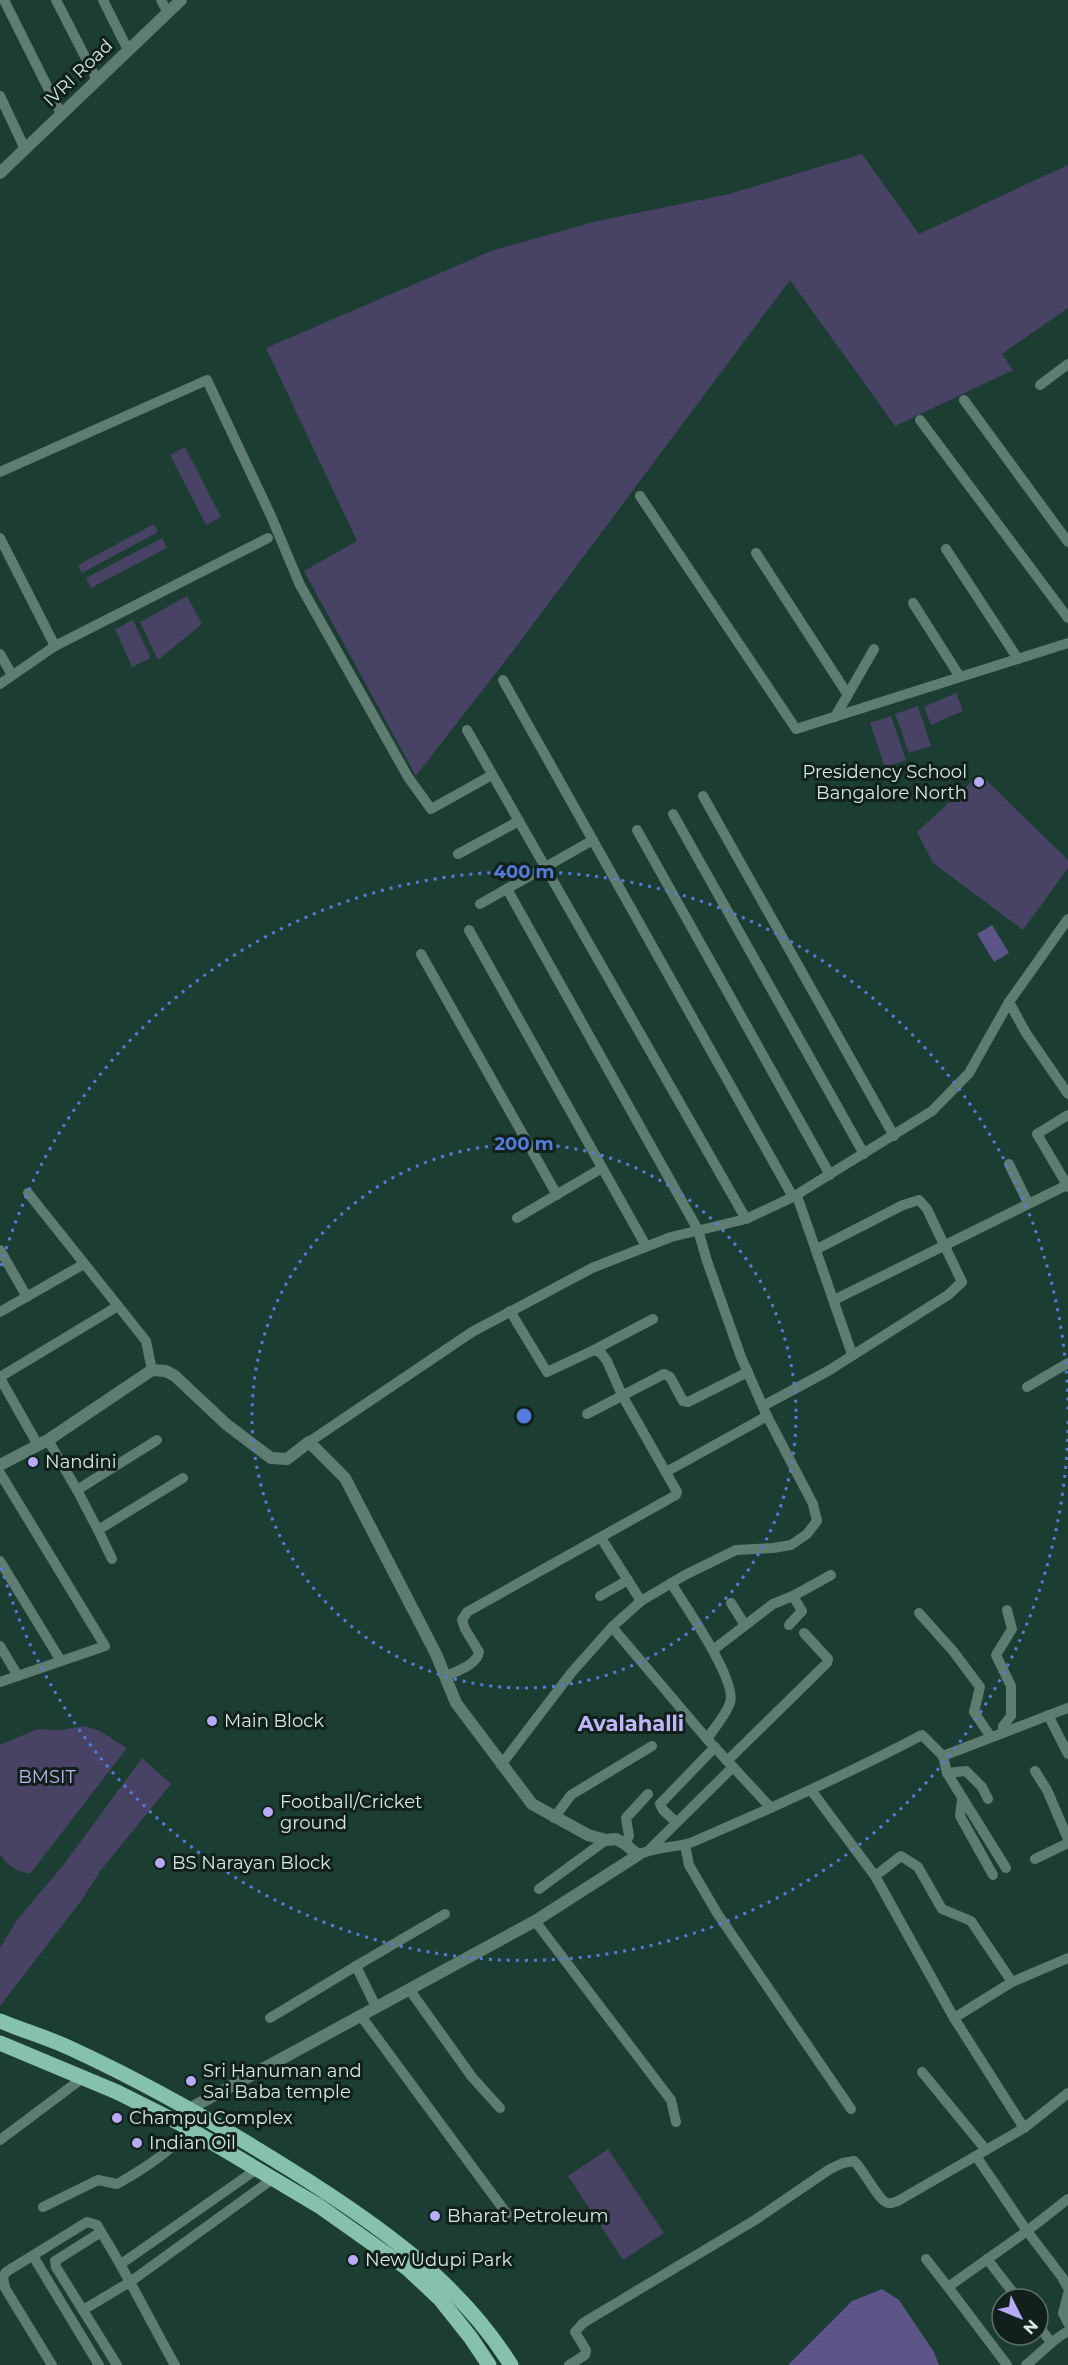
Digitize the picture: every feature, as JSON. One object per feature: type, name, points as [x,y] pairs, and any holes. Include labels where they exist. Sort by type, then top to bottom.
[{"type":"main road","points":[[0,2021],[70,2048],[189,2109],[317,2187],[414,2256],[445,2284],[483,2327],[511,2365]]},
{"type":"main road","points":[[0,2043],[84,2078],[186,2127],[327,2211],[408,2269],[440,2299],[471,2337],[489,2365]]},
{"type":"street","points":[[4,0],[61,114]]},
{"type":"street","points":[[56,0],[97,80]]},
{"type":"street","points":[[103,0],[128,50]]},
{"type":"street","points":[[161,0],[168,13]]},
{"type":"street","name":"IVRI Road","points":[[0,174],[181,0]]},
{"type":"street","points":[[0,96],[25,149]]},
{"type":"street","points":[[1040,385],[1068,364]]},
{"type":"street","points":[[0,472],[207,380],[271,516],[300,585],[408,777],[430,809],[492,775]]},
{"type":"street","points":[[964,400],[1068,542]]},
{"type":"street","points":[[920,420],[1068,618]]},
{"type":"street","points":[[640,496],[796,729],[1068,643]]},
{"type":"street","points":[[0,538],[55,646]]},
{"type":"street","points":[[0,684],[55,646],[268,538]]},
{"type":"street","points":[[946,549],[1018,659]]},
{"type":"street","points":[[756,553],[848,695]]},
{"type":"street","points":[[913,603],[960,677]]},
{"type":"street","points":[[835,717],[874,649]]},
{"type":"street","points":[[0,654],[12,675]]},
{"type":"street","points":[[503,680],[795,1196],[817,1249],[852,1354]]},
{"type":"street","points":[[466,730],[746,1219]]},
{"type":"street","points":[[703,796],[894,1136]]},
{"type":"street","points":[[673,814],[864,1154]]},
{"type":"street","points":[[458,854],[519,821]]},
{"type":"street","points":[[637,830],[831,1175]]},
{"type":"street","points":[[480,904],[593,840]]},
{"type":"street","points":[[501,1765],[572,1672],[612,1628],[641,1601],[736,1550],[791,1545],[807,1534],[818,1521],[813,1504],[765,1411],[748,1372],[707,1261],[698,1230],[507,889]]},
{"type":"street","points":[[0,1465],[43,1442],[152,1370],[166,1371],[175,1376],[226,1424],[271,1458],[287,1459],[472,1332],[510,1311],[592,1268],[646,1246],[671,1237],[746,1219],[795,1196],[932,1111],[969,1073],[1010,1002],[1068,919]]},
{"type":"street","points":[[469,930],[646,1246]]},
{"type":"street","points":[[421,954],[556,1195]]},
{"type":"street","points":[[1010,1002],[1026,1033],[1068,1094]]},
{"type":"street","points":[[834,1300],[1028,1203],[1068,1186],[1036,1134],[1068,1115]]},
{"type":"street","points":[[1009,1164],[1028,1203]]},
{"type":"street","points":[[517,1218],[602,1168]]},
{"type":"street","points":[[28,1193],[146,1341],[152,1370]]},
{"type":"street","points":[[666,1472],[948,1294],[962,1282],[927,1209],[919,1200],[903,1205],[817,1249]]},
{"type":"street","points":[[0,1250],[27,1297]]},
{"type":"street","points":[[0,1312],[84,1264]]},
{"type":"street","points":[[112,1559],[77,1490],[0,1377],[118,1306]]},
{"type":"street","points":[[510,1311],[547,1372],[653,1319]]},
{"type":"street","points":[[445,1677],[479,1657],[479,1652],[462,1620],[467,1612],[675,1497],[677,1492],[622,1395],[607,1360],[601,1353],[594,1350]]},
{"type":"street","points":[[1027,1387],[1068,1363]]},
{"type":"street","points":[[587,1414],[667,1374],[683,1401],[688,1402],[748,1372]]},
{"type":"street","points":[[77,1490],[157,1440]]},
{"type":"street","points":[[309,1442],[345,1478],[416,1614],[456,1703],[532,1804],[588,1835],[606,1840],[616,1839],[638,1855]]},
{"type":"street","points":[[0,1473],[105,1646],[0,1682]]},
{"type":"street","points":[[98,1530],[183,1478]]},
{"type":"street","points":[[601,1538],[641,1601]]},
{"type":"street","points":[[0,1560],[61,1661]]},
{"type":"street","points":[[713,1650],[773,1604],[831,1575]]},
{"type":"street","points":[[600,1596],[628,1580]]},
{"type":"street","points":[[671,1583],[713,1650],[730,1692],[730,1703],[711,1743],[660,1804],[676,1822]]},
{"type":"street","points":[[789,1625],[802,1611],[793,1596]]},
{"type":"street","points":[[731,1603],[745,1625]]},
{"type":"street","points":[[1003,1733],[1004,1726],[1011,1716],[1011,1686],[996,1655],[1012,1629],[1008,1610]]},
{"type":"street","points":[[919,1613],[953,1651],[980,1687],[975,1712],[991,1737]]},
{"type":"street","points":[[612,1628],[711,1743],[771,1808]]},
{"type":"street","points":[[43,2207],[98,2180],[117,2184],[179,2142],[186,2127],[189,2109],[535,1921],[651,1848],[827,1663],[828,1659],[824,1653],[804,1633]]},
{"type":"street","points":[[0,1646],[18,1676]]},
{"type":"street","points":[[943,1756],[1068,1708]]},
{"type":"street","points":[[1048,1715],[1068,1754]]},
{"type":"street","points":[[651,1848],[685,1845],[811,1790],[922,1735],[943,1756],[947,1773],[962,1800],[1006,1868]]},
{"type":"street","points":[[554,1818],[572,1795],[652,1746]]},
{"type":"street","points":[[947,1773],[966,1771],[982,1787],[988,1799]]},
{"type":"street","points":[[1035,1771],[1047,1790],[1068,1839]]},
{"type":"street","points":[[811,1790],[874,1876],[954,2018],[1024,2128]]},
{"type":"street","points":[[625,1844],[629,1836],[626,1818],[648,1794]]},
{"type":"street","points":[[962,1800],[960,1815],[993,1875]]},
{"type":"street","points":[[539,1888],[606,1840]]},
{"type":"street","points":[[1035,1858],[1068,1844]]},
{"type":"street","points":[[685,1845],[689,1864],[717,1912],[851,2109]]},
{"type":"street","points":[[874,1876],[901,1856],[918,1867],[942,1909],[971,1921],[1012,1982]]},
{"type":"street","points":[[270,2018],[446,1914]]},
{"type":"street","points":[[535,1921],[671,2100],[676,2122]]},
{"type":"street","points":[[954,2018],[1012,1982],[1068,1958]]},
{"type":"street","points":[[356,1966],[376,2007]]},
{"type":"street","points":[[409,1989],[472,2077],[500,2108]]},
{"type":"street","points":[[361,2016],[507,2214]]},
{"type":"street","points":[[922,2072],[981,2153],[1027,2231],[1068,2288]]},
{"type":"street","points":[[0,2140],[84,2078]]},
{"type":"street","points":[[569,2365],[585,2355],[586,2349],[574,2332],[583,2323],[755,2220],[830,2169],[854,2161],[863,2169],[881,2200],[888,2204],[898,2201],[1024,2128],[1068,2093]]},
{"type":"street","points":[[121,2264],[258,2169]]},
{"type":"street","points":[[83,2310],[130,2282],[274,2178]]},
{"type":"street","points":[[948,2288],[1068,2199]]},
{"type":"street","points":[[52,2365],[3,2283],[3,2277],[6,2272],[87,2222],[97,2225],[121,2264],[175,2365]]},
{"type":"street","points":[[101,2232],[55,2261],[56,2267],[117,2365]]},
{"type":"street","points":[[33,2256],[99,2365]]},
{"type":"street","points":[[926,2259],[1007,2365]]},
{"type":"street","points":[[987,2259],[1009,2287]]},
{"type":"street","points":[[1068,2294],[1063,2313],[1068,2323]]},
{"type":"street","points":[[1050,2342],[1068,2331]]},
{"type":"street","points":[[1026,2365],[1048,2347]]},
{"type":"green space","points":[[862,154],[919,234],[1068,165],[1068,308],[1002,354],[1013,370],[895,426],[790,280],[516,647],[416,776],[304,571],[357,541],[266,348],[491,251],[593,222],[729,194]]},
{"type":"green space","points":[[185,447],[221,517],[206,525],[170,455]]},
{"type":"green space","points":[[154,524],[158,532],[82,573],[78,565]]},
{"type":"green space","points":[[162,538],[167,548],[91,588],[86,578]]},
{"type":"green space","points":[[187,596],[202,624],[158,660],[140,622]]},
{"type":"green space","points":[[133,620],[151,658],[132,667],[115,629]]},
{"type":"green space","points":[[956,693],[963,711],[931,725],[924,707]]},
{"type":"green space","points":[[918,706],[931,746],[909,753],[895,714]]},
{"type":"green space","points":[[891,716],[906,760],[885,767],[870,723]]},
{"type":"green space","points":[[980,774],[1068,860],[1068,868],[1023,930],[933,863],[917,832]]},
{"type":"green space","name":"BMSIT","points":[[85,1726],[100,1731],[127,1748],[30,1874],[16,1870],[0,1854],[0,1745],[37,1729],[60,1730]]},
{"type":"green space","points":[[142,1758],[171,1784],[101,1870],[81,1901],[0,2006],[0,1948],[17,1920],[65,1863]]},
{"type":"green space","points":[[608,2149],[664,2233],[623,2260],[568,2176]]},
{"type":"shaded area","points":[[992,925],[1009,953],[994,962],[977,934]]},
{"type":"shaded area","points":[[882,2289],[899,2300],[934,2352],[939,2365],[788,2365],[852,2301]]},
{"type":"place","name":"Presidency School Bangalore North","points":[[979,782]]},
{"type":"place","name":"Nandini","points":[[33,1462]]},
{"type":"place","name":"Main Block","points":[[212,1721]]},
{"type":"place","name":"Football/Cricket ground","points":[[268,1812]]},
{"type":"place","name":"BS Narayan Block","points":[[160,1863]]},
{"type":"place","name":"Sri Hanuman and Sai Baba temple","points":[[191,2081]]},
{"type":"place","name":"Champu Complex","points":[[117,2118]]},
{"type":"place","name":"Indian Oil","points":[[137,2143]]},
{"type":"place","name":"Bharat Petroleum","points":[[435,2216]]},
{"type":"place","name":"New Udupi Park","points":[[353,2260]]},
{"type":"district","name":"Avalahalli","points":[[631,1723]]}]
